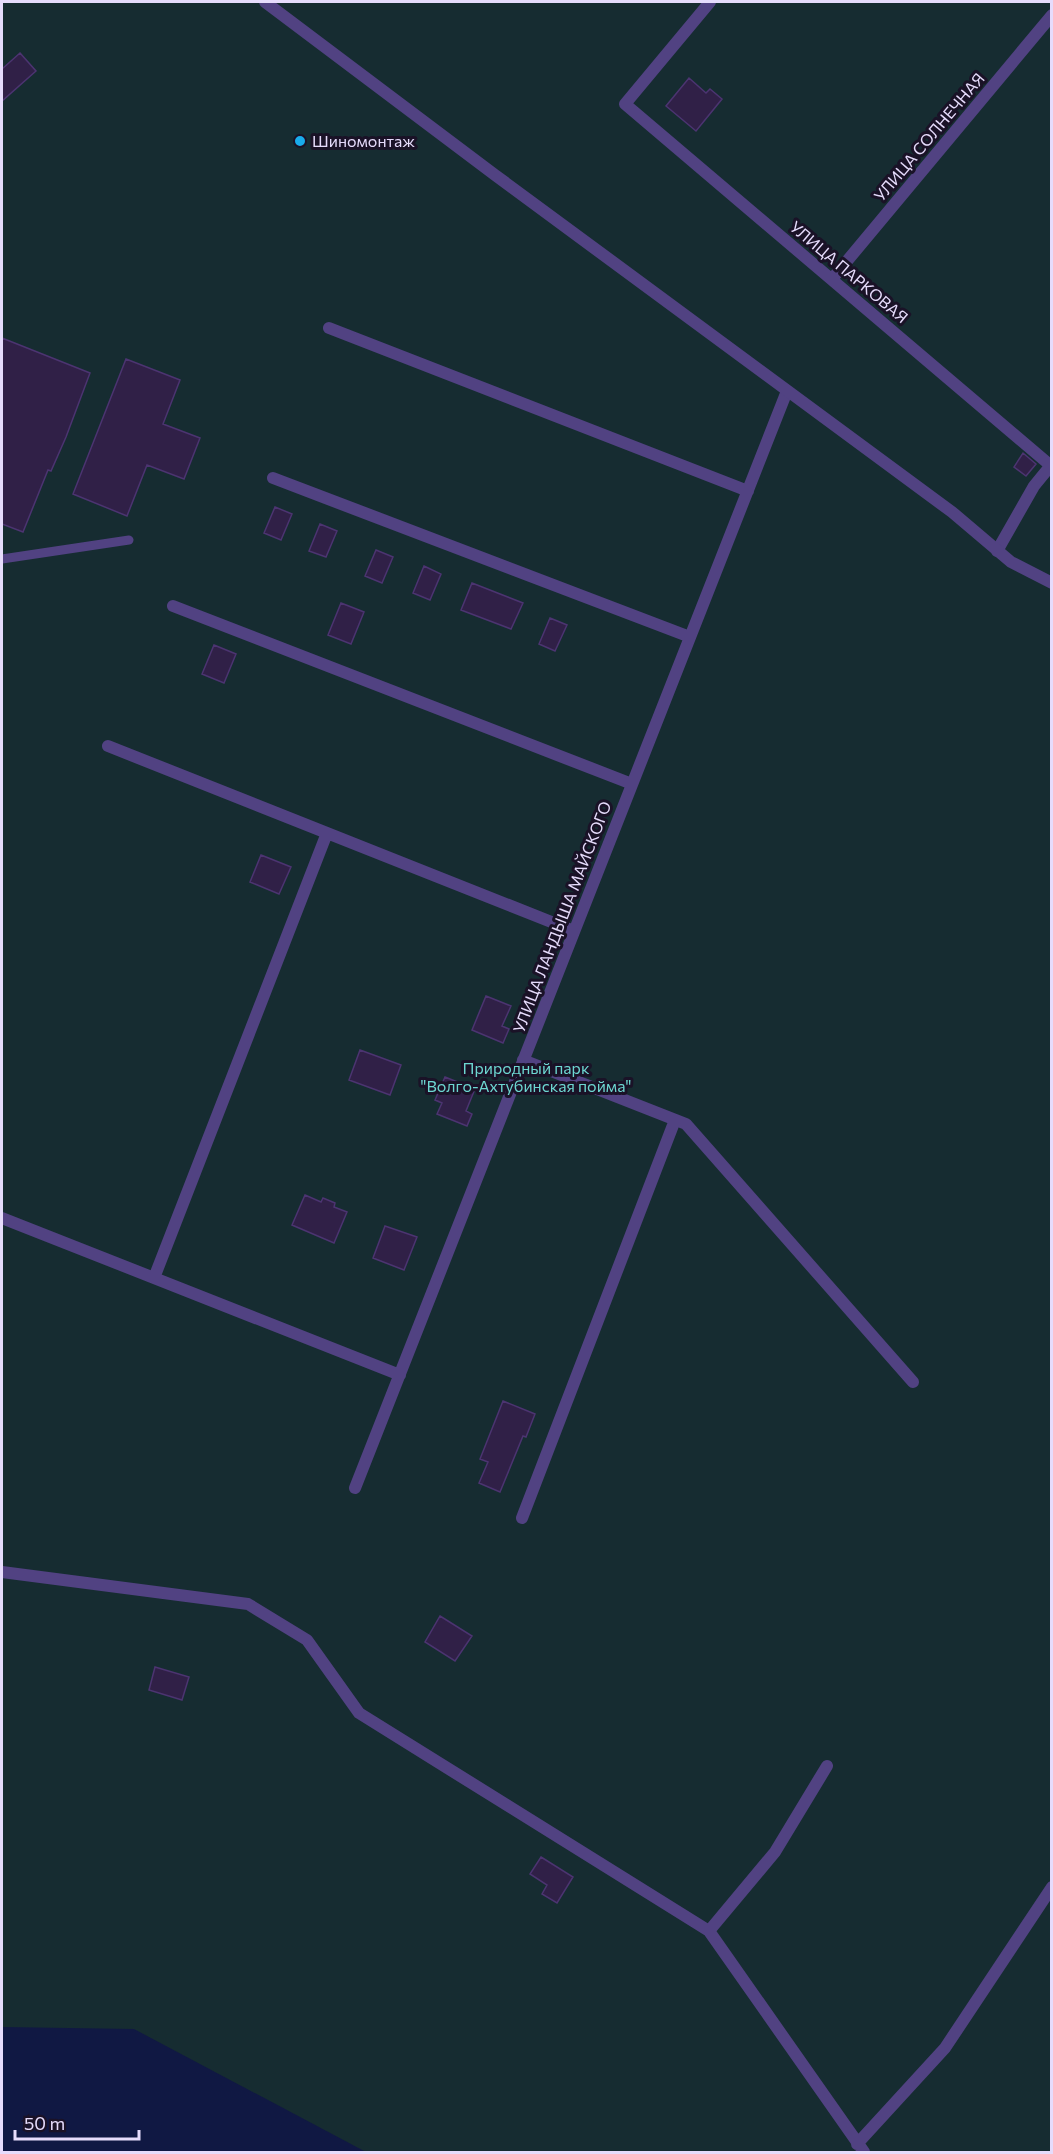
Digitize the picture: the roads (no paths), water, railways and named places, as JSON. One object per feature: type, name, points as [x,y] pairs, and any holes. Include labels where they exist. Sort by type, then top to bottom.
[{"type":"street","points":[[265,2],[495,175],[952,512],[1011,562],[1052,583]]},
{"type":"street","name":"УЛИЦА ПАРКОВАЯ","points":[[710,2],[625,104],[1051,464]]},
{"type":"street","name":"УЛИЦА СОЛНЕЧНАЯ","points":[[832,279],[1052,15]]},
{"type":"street","points":[[329,328],[748,491]]},
{"type":"street","name":"УЛИЦА ЛАНДЫША МАЙСКОГО","points":[[355,1488],[787,391]]},
{"type":"street","points":[[997,551],[1034,486],[1051,464]]},
{"type":"street","points":[[273,478],[690,637]]},
{"type":"street","points":[[173,606],[632,784]]},
{"type":"street","points":[[108,746],[574,931]]},
{"type":"street","points":[[154,1278],[327,833]]},
{"type":"street","points":[[524,1060],[686,1124],[913,1382]]},
{"type":"street","points":[[522,1518],[675,1120]]},
{"type":"street","points":[[2,1218],[400,1374]]},
{"type":"street","points":[[2,1572],[248,1604],[307,1640],[359,1713],[709,1931],[860,2148],[945,2048],[1052,1887]]},
{"type":"street","points":[[709,1931],[775,1852],[827,1766]]},
{"type":"lane","points":[[2,560],[129,540]]},
{"type":"place","name":"Шиномонтаж","points":[[300,141]]},
{"type":"park label","name":"Природный парк \"Волго-Ахтубинская пойма\"","points":[[526,1077]]}]
